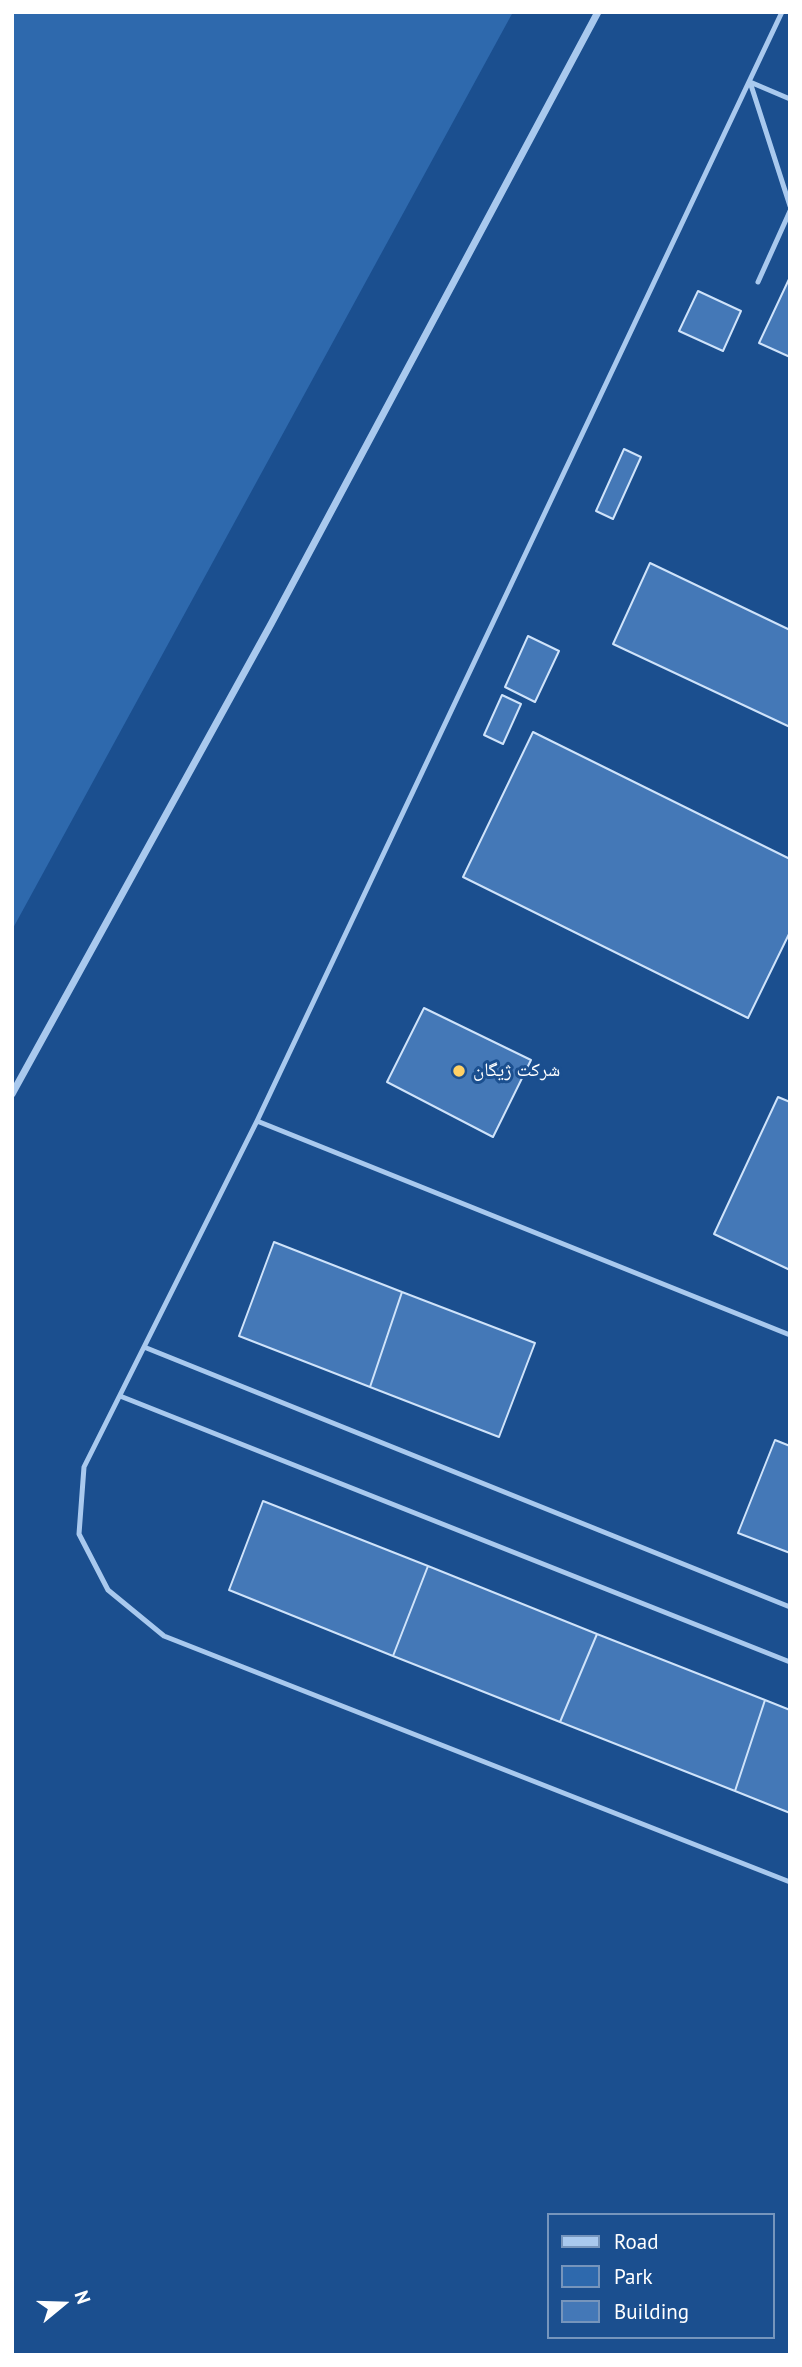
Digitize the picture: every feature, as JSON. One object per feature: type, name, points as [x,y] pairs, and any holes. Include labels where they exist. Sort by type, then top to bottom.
[{"type":"street","points":[[12,1094],[271,624],[598,12]]},
{"type":"lane","points":[[782,12],[257,1121],[84,1467],[79,1534],[108,1590],[164,1636],[790,1882]]},
{"type":"lane","points":[[750,82],[790,99]]},
{"type":"lane","points":[[750,82],[790,206]]},
{"type":"lane","points":[[758,282],[790,211]]},
{"type":"lane","points":[[257,1121],[790,1335]]},
{"type":"lane","points":[[144,1347],[790,1607]]},
{"type":"lane","points":[[120,1396],[790,1662]]},
{"type":"green space","points":[[12,12],[513,12],[12,930]]},
{"type":"building","points":[[790,277],[790,357],[759,343]]},
{"type":"building","points":[[698,291],[741,311],[723,351],[679,331]]},
{"type":"building","points":[[624,449],[641,457],[613,519],[596,511]]},
{"type":"building","points":[[650,563],[790,630],[790,727],[613,644]]},
{"type":"building","points":[[528,636],[559,651],[535,702],[505,687]]},
{"type":"building","points":[[502,695],[521,704],[503,744],[484,735]]},
{"type":"building","points":[[533,732],[790,859],[790,932],[748,1018],[463,877]]},
{"type":"building","name":"شرکت ژیگان","points":[[424,1008],[531,1060],[493,1137],[387,1082]]},
{"type":"building","points":[[778,1097],[790,1102],[790,1270],[714,1234]]},
{"type":"building","points":[[274,1242],[402,1292],[370,1387],[239,1336]]},
{"type":"building","points":[[402,1292],[535,1343],[499,1437],[370,1387]]},
{"type":"building","points":[[775,1440],[790,1446],[790,1553],[738,1533]]},
{"type":"building","points":[[263,1501],[428,1566],[393,1656],[229,1590]]},
{"type":"building","points":[[428,1566],[597,1634],[560,1722],[393,1656]]},
{"type":"building","points":[[597,1634],[765,1700],[735,1791],[560,1722]]},
{"type":"building","points":[[765,1700],[790,1710],[790,1813],[735,1791]]},
{"type":"place","name":"شرکت ژیگان","points":[[459,1071]]}]
